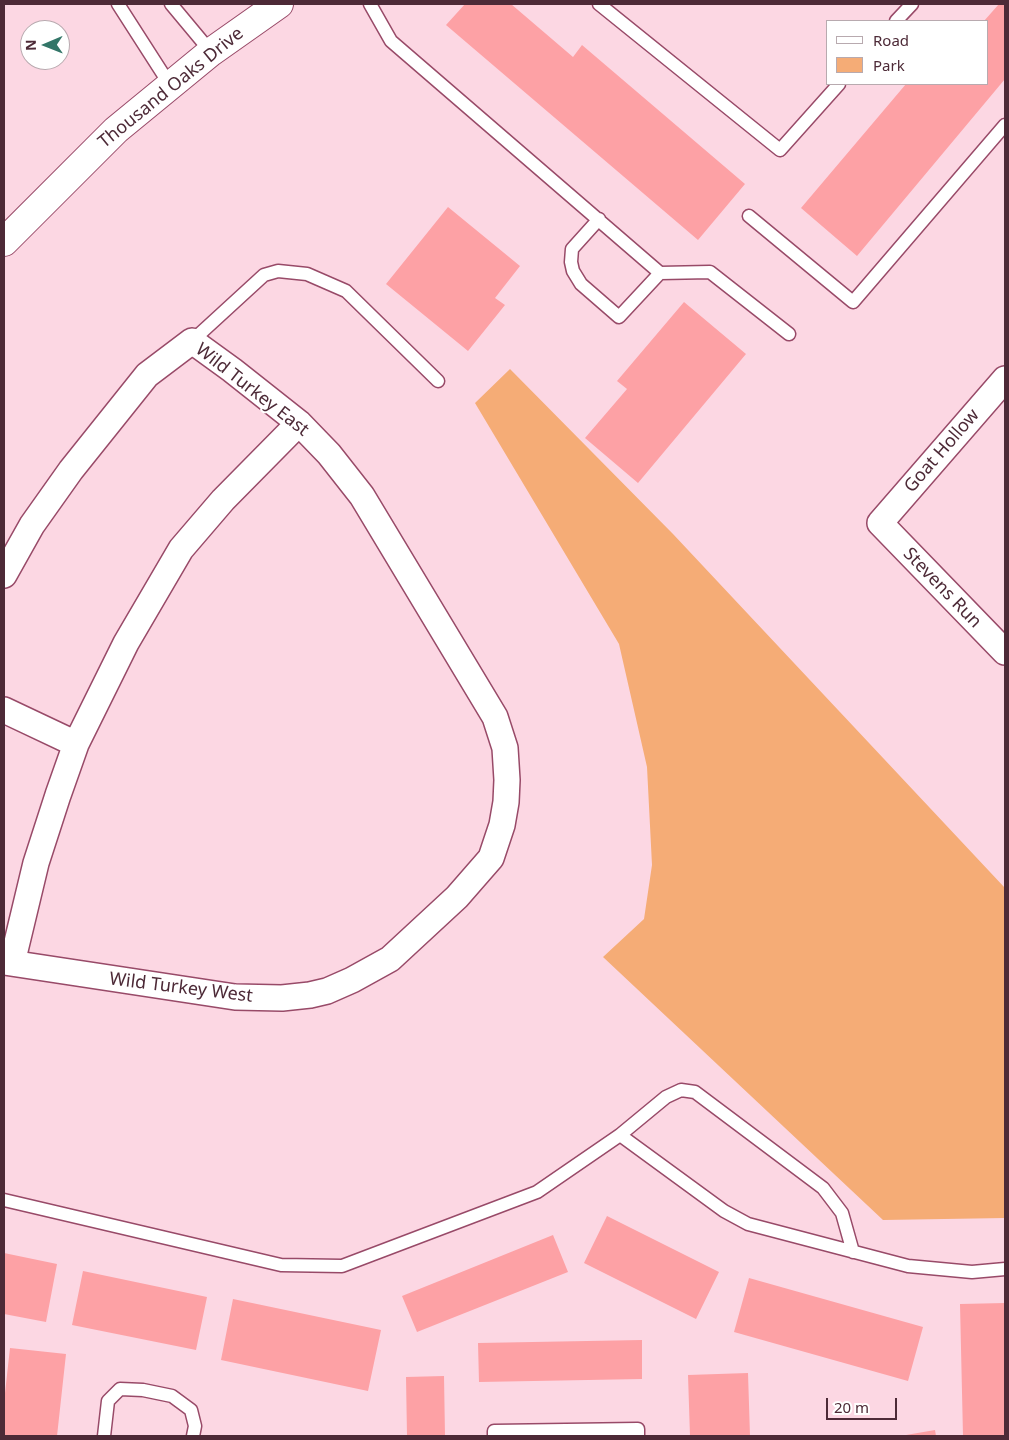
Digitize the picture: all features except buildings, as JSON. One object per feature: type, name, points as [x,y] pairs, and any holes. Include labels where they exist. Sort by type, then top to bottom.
[{"type":"main road","name":"Thousand Oaks Drive","points":[[4,242],[116,130],[211,52],[280,4]]},
{"type":"street","name":"Wild Turkey East","points":[[4,575],[32,525],[89,448],[147,375],[192,341],[299,423],[328,454],[362,496],[495,716],[505,748],[506,802]]},
{"type":"street","name":"Goat Hollow","points":[[880,523],[1005,379]]},
{"type":"street","points":[[8,963],[36,862],[76,744],[126,643],[181,549],[223,500],[299,423]]},
{"type":"street","name":"Stevens Run","points":[[880,523],[1005,652]]},
{"type":"street","points":[[4,710],[76,744]]},
{"type":"street","name":"Wild Turkey West","points":[[8,963],[235,998],[310,996],[327,991],[352,980],[390,959],[457,897],[491,858],[502,824],[506,802]]},
{"type":"lane","points":[[118,4],[170,85]]},
{"type":"lane","points":[[171,4],[211,52]]},
{"type":"lane","points":[[370,4],[391,41],[660,273],[710,272],[789,334]]},
{"type":"lane","points":[[599,4],[780,150],[838,85]]},
{"type":"lane","points":[[897,20],[912,4]]},
{"type":"lane","points":[[749,216],[853,302],[1005,125]]},
{"type":"lane","points":[[599,219],[572,249],[571,262],[573,272],[581,284],[618,317],[660,273]]},
{"type":"lane","points":[[192,341],[264,275],[278,271],[307,274],[346,291],[387,329],[438,381]]},
{"type":"lane","points":[[4,1200],[281,1265],[342,1266],[537,1192],[620,1135],[666,1097],[680,1090],[695,1092],[823,1188],[842,1213],[853,1252]]},
{"type":"lane","points":[[620,1135],[724,1211],[748,1224],[908,1266],[972,1272],[1005,1269]]},
{"type":"lane","points":[[104,1436],[108,1401],[120,1389],[143,1390],[172,1396],[191,1410],[195,1426],[194,1436]]},
{"type":"lane","points":[[494,1436],[494,1431],[638,1429],[638,1436]]},
{"type":"green space","points":[[510,369],[673,534],[1005,888],[1005,1218],[883,1220],[603,957],[644,919],[652,865],[647,767],[619,644],[475,403]]}]
